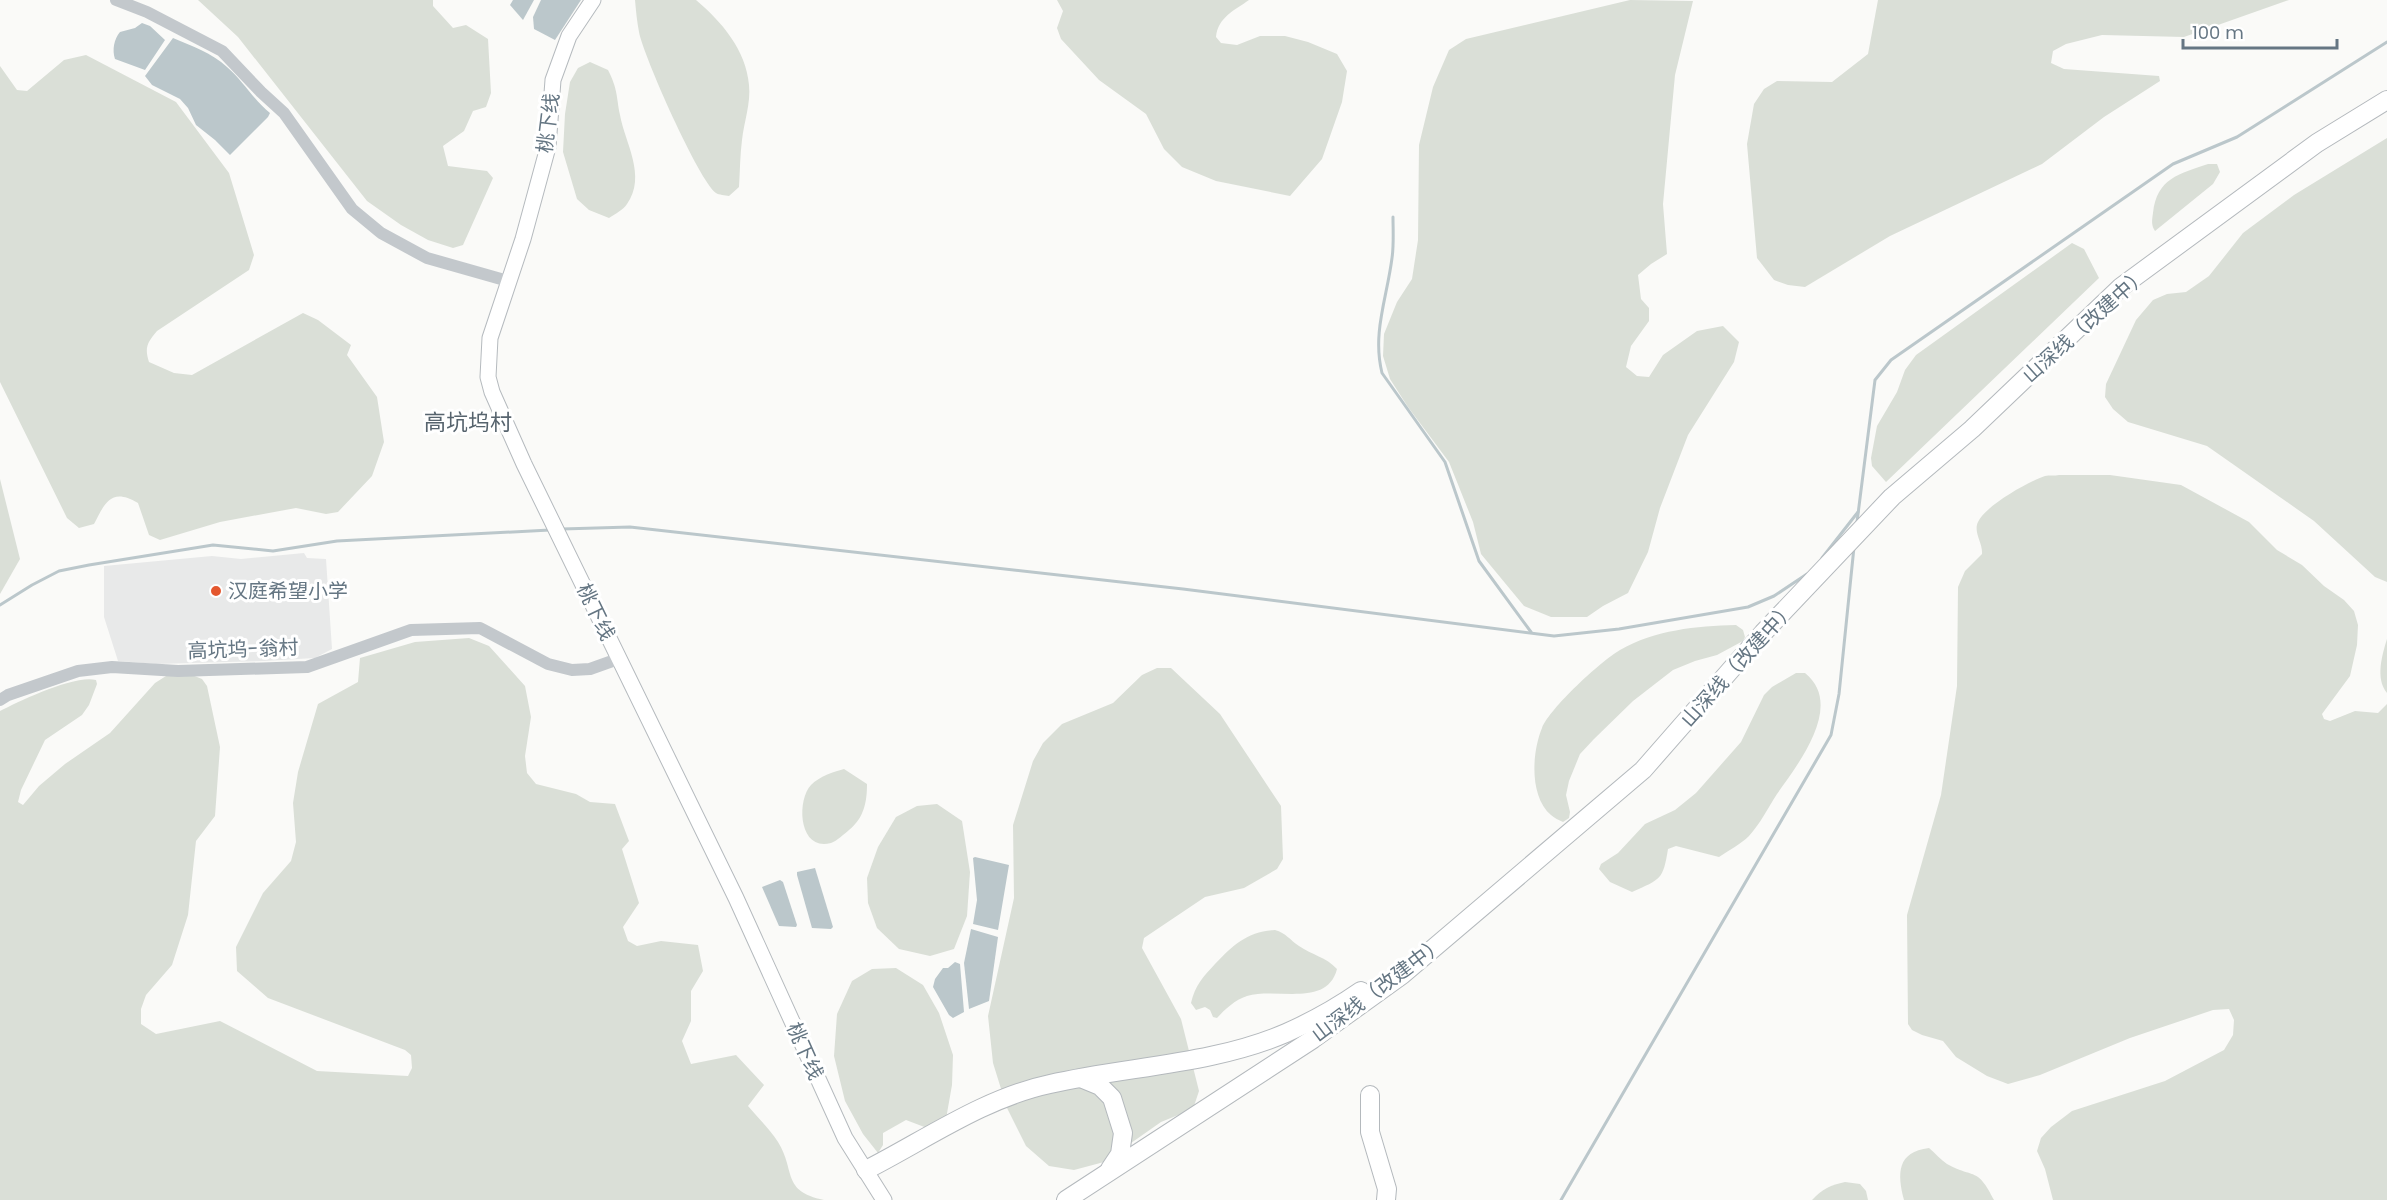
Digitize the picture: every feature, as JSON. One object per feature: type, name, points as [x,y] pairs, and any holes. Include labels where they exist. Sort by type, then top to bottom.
[{"type":"highway","name":"山深线（改建中）","points":[[1066,1200],[1313,1039],[1402,975],[1643,770],[1763,633],[1892,497],[1972,429],[2121,287],[2317,143],[2387,100]]},
{"type":"highway","points":[[866,1170],[955,1121],[1019,1093],[1050,1084],[1219,1054],[1286,1033],[1357,994],[1468,919]]},
{"type":"highway","points":[[1083,1079],[1100,1086],[1112,1098],[1123,1133],[1120,1154],[1106,1175]]},
{"type":"highway","points":[[1370,1095],[1370,1132],[1387,1189],[1386,1200]]},
{"type":"main road","name":"桃下线","points":[[593,0],[569,36],[553,80],[548,147],[531,211],[490,338],[488,377],[492,392],[557,535],[736,898],[845,1138],[884,1200]]},
{"type":"street","points":[[116,0],[147,12],[222,51],[261,92],[285,113],[352,209],[381,233],[427,258],[471,268],[508,281]]},
{"type":"street","name":"高坑坞-翁村","points":[[0,700],[8,695],[78,671],[112,667],[178,671],[307,667],[411,630],[480,628],[548,664],[572,670],[590,669],[618,659]]},
{"type":"shaded area","points":[[198,0],[433,0],[433,6],[453,28],[466,25],[488,39],[491,93],[486,107],[473,111],[464,131],[443,146],[448,166],[487,171],[493,178],[463,245],[453,248],[428,240],[401,225],[367,201],[238,37]]},
{"type":"shaded area","points":[[513,0],[534,0],[523,20],[510,5]]},
{"type":"shaded area","points":[[541,0],[581,0],[555,40],[534,29],[533,17]]},
{"type":"shaded area","points":[[635,0],[696,0],[723,27],[738,49],[747,72],[749,99],[741,146],[739,187],[729,196],[716,193],[708,184],[685,143],[643,45],[638,28]]},
{"type":"shaded area","points":[[1057,0],[1249,0],[1228,15],[1220,24],[1216,37],[1221,43],[1237,45],[1260,36],[1285,36],[1308,42],[1337,54],[1347,71],[1342,102],[1322,159],[1290,196],[1216,181],[1182,167],[1164,149],[1146,114],[1099,80],[1061,39],[1057,28],[1063,11]]},
{"type":"shaded area","points":[[1630,0],[1693,1],[1675,75],[1663,204],[1667,254],[1638,275],[1641,299],[1649,308],[1649,321],[1631,346],[1626,367],[1637,376],[1649,377],[1663,355],[1697,331],[1723,326],[1739,342],[1734,362],[1688,435],[1660,508],[1648,552],[1628,593],[1587,617],[1551,617],[1524,606],[1481,554],[1473,522],[1449,462],[1390,379],[1383,356],[1384,334],[1397,302],[1412,279],[1418,240],[1419,145],[1433,87],[1449,50],[1466,39]]},
{"type":"shaded area","points":[[1878,0],[2289,0],[2184,37],[2102,35],[2066,44],[2053,51],[2051,63],[2064,69],[2159,76],[2160,81],[2104,117],[2042,164],[1890,236],[1805,287],[1788,285],[1774,280],[1757,258],[1747,144],[1754,104],[1764,89],[1777,81],[1832,82],[1868,54]]},
{"type":"shaded area","points":[[142,23],[150,26],[165,40],[145,70],[115,59],[114,52],[115,41],[120,32],[135,28]]},
{"type":"shaded area","points":[[173,38],[221,62],[270,113],[230,155],[196,125],[188,108],[180,99],[152,85],[145,76]]},
{"type":"shaded area","points":[[86,55],[176,102],[229,173],[254,255],[249,270],[157,331],[148,345],[149,362],[174,373],[192,375],[303,313],[318,320],[351,345],[347,355],[377,397],[384,442],[372,476],[338,512],[326,514],[296,508],[220,522],[160,540],[149,535],[138,503],[129,498],[115,497],[110,500],[94,524],[79,528],[67,518],[0,382],[0,66],[17,90],[27,91],[64,60]]},
{"type":"shaded area","points":[[590,62],[608,70],[611,77],[635,171],[633,193],[627,204],[609,218],[589,210],[577,199],[563,152],[570,82],[578,68]]},
{"type":"shaded area","points":[[2387,138],[2387,582],[2375,577],[2314,521],[2207,446],[2128,422],[2113,409],[2105,397],[2106,384],[2136,320],[2153,300],[2167,294],[2186,292],[2209,276],[2243,233],[2294,195]]},
{"type":"shaded area","points":[[2208,164],[2217,164],[2220,172],[2213,184],[2155,231],[2152,220],[2159,192],[2171,179]]},
{"type":"shaded area","points":[[2072,243],[2084,249],[2099,278],[1886,482],[1872,466],[1871,458],[1877,426],[1897,392],[1905,370],[1916,355]]},
{"type":"shaded area","points":[[2110,475],[2181,485],[2249,522],[2277,550],[2302,565],[2354,611],[2358,625],[2357,645],[2350,676],[2322,714],[2324,719],[2330,721],[2355,711],[2378,713],[2387,704],[2387,1200],[2053,1200],[2045,1169],[2037,1151],[2041,1138],[2051,1127],[2072,1111],[2165,1081],[2224,1050],[2233,1035],[2234,1020],[2229,1009],[2213,1010],[2130,1038],[2040,1075],[2008,1084],[1987,1076],[1956,1057],[1943,1041],[1922,1035],[1912,1030],[1908,1024],[1907,915],[1941,795],[1957,686],[1958,587],[1965,571],[1982,554],[1977,526],[1982,516],[1998,502],[2029,483],[2045,476]]},
{"type":"shaded area","points":[[0,479],[20,559],[0,594]]},
{"type":"shaded area","name":"汉庭希望小学","points":[[304,553],[307,558],[326,559],[332,649],[315,658],[264,661],[156,664],[118,661],[104,617],[104,566],[212,556],[241,559]]},
{"type":"shaded area","points":[[1736,625],[1743,630],[1745,637],[1743,641],[1717,655],[1673,670],[1633,701],[1594,739],[1580,754],[1569,781],[1566,795],[1569,818],[1563,822],[1551,815],[1539,797],[1536,785],[1534,773],[1536,749],[1547,719],[1565,697],[1601,664],[1633,643],[1676,630]]},
{"type":"shaded area","points":[[469,638],[489,646],[525,686],[531,717],[525,756],[527,773],[536,784],[576,794],[590,802],[615,804],[629,841],[622,849],[639,903],[623,927],[628,941],[637,946],[661,941],[698,945],[703,971],[691,991],[691,1021],[682,1041],[691,1064],[736,1055],[764,1085],[748,1106],[778,1142],[795,1185],[810,1196],[824,1200],[0,1200],[0,711],[33,695],[62,685],[87,679],[96,680],[97,684],[89,705],[82,715],[45,740],[21,790],[18,802],[23,805],[39,786],[65,764],[110,733],[155,683],[166,676],[192,675],[202,679],[207,686],[220,747],[215,816],[196,841],[188,915],[172,965],[146,995],[141,1009],[141,1024],[156,1034],[220,1021],[317,1071],[408,1076],[412,1068],[411,1055],[405,1050],[268,998],[237,971],[236,947],[263,893],[291,861],[296,842],[293,803],[298,772],[318,704],[358,682],[360,658],[415,642]]},
{"type":"shaded area","points":[[2387,639],[2387,693],[2380,674]]},
{"type":"shaded area","points":[[1157,668],[1171,668],[1220,714],[1281,806],[1283,859],[1277,869],[1244,888],[1205,897],[1144,938],[1142,948],[1181,1019],[1199,1091],[1193,1109],[1161,1122],[1104,1162],[1074,1170],[1049,1166],[1026,1146],[1007,1108],[993,1063],[988,1016],[1014,898],[1013,825],[1033,761],[1043,743],[1062,724],[1113,703],[1142,675]]},
{"type":"shaded area","points":[[1796,673],[1805,673],[1816,686],[1820,701],[1819,717],[1806,751],[1749,836],[1719,857],[1676,846],[1668,849],[1659,877],[1632,892],[1610,882],[1599,869],[1601,864],[1618,853],[1645,824],[1675,810],[1696,793],[1741,742],[1764,695],[1772,687]]},
{"type":"shaded area","points":[[844,769],[867,784],[864,809],[854,825],[836,841],[820,844],[812,840],[803,823],[803,802],[806,792],[818,779]]},
{"type":"shaded area","points":[[937,804],[962,821],[970,872],[967,916],[954,949],[930,956],[899,949],[877,928],[868,903],[867,878],[878,847],[896,817],[917,806]]},
{"type":"shaded area","points":[[973,858],[1009,865],[998,930],[973,924],[977,900]]},
{"type":"shaded area","points":[[815,868],[833,927],[831,929],[812,928],[797,875],[797,872]]},
{"type":"shaded area","points":[[780,880],[783,882],[796,927],[779,926],[762,887]]},
{"type":"shaded area","points":[[971,929],[998,937],[989,1001],[969,1009],[964,963]]},
{"type":"shaded area","points":[[1275,930],[1333,965],[1337,969],[1331,981],[1323,988],[1312,992],[1247,996],[1230,1005],[1217,1018],[1213,1017],[1210,1010],[1205,1007],[1196,1010],[1191,1003],[1197,986],[1222,957],[1249,936]]},
{"type":"shaded area","points":[[955,962],[960,964],[964,1012],[953,1018],[933,987],[935,979],[943,968],[948,968]]},
{"type":"shaded area","points":[[896,968],[923,985],[939,1013],[953,1055],[952,1085],[946,1119],[927,1128],[906,1120],[883,1133],[883,1145],[878,1153],[863,1134],[845,1101],[834,1056],[837,1014],[852,981],[872,969]]},
{"type":"shaded area","points":[[1929,1148],[1947,1164],[1979,1178],[1994,1200],[1904,1200],[1900,1181],[1902,1165],[1911,1154]]},
{"type":"shaded area","points":[[1845,1182],[1860,1184],[1866,1191],[1868,1200],[1812,1200],[1827,1188]]},
{"type":"waterway","points":[[1857,522],[1875,380],[1891,360],[2173,164],[2237,137],[2387,42]]},
{"type":"waterway","points":[[1393,217],[1393,253],[1379,330],[1379,358],[1382,373],[1445,462],[1479,561],[1531,632]]},
{"type":"waterway","points":[[1822,558],[1858,512]]},
{"type":"waterway","points":[[562,529],[630,527],[1183,589],[1554,636],[1619,629],[1748,607],[1774,596],[1807,574]]},
{"type":"waterway","points":[[0,605],[59,571],[213,545],[273,551],[337,541],[550,530]]},
{"type":"waterway","points":[[1561,1200],[1831,735],[1839,694],[1854,547]]},
{"type":"place","name":"汉庭希望小学","points":[[216,591]]},
{"type":"district","name":"高坑坞村","points":[[468,422]]}]
